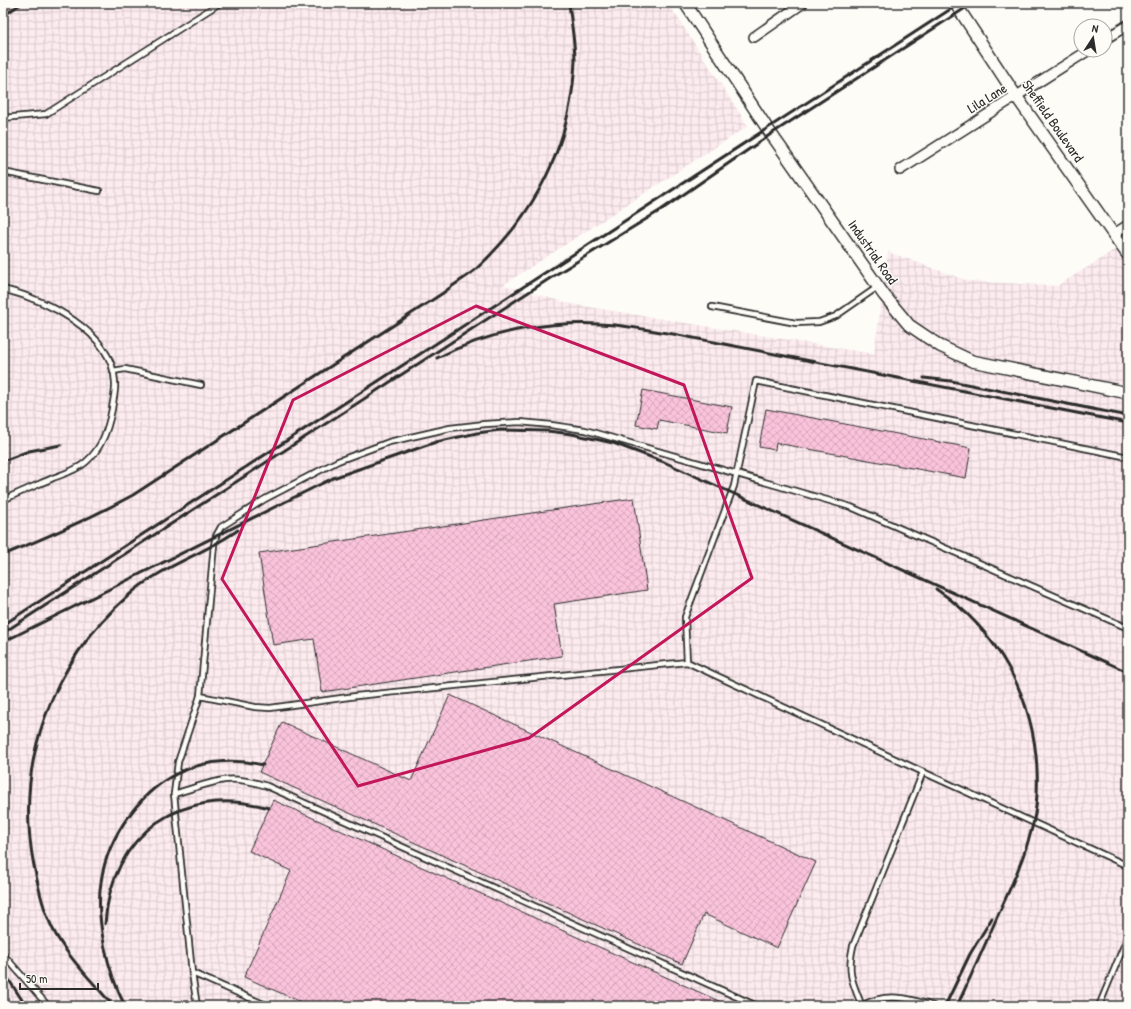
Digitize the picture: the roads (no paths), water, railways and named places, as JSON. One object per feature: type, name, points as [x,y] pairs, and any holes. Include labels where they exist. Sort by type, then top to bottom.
[{"type":"street","name":"Industrial Road","points":[[686,3],[767,128],[878,286],[910,325],[940,346],[972,361],[1128,393]]},
{"type":"street","points":[[754,37],[803,3]]},
{"type":"street","name":"Sheffield Boulevard","points":[[955,3],[1016,96],[1128,255]]},
{"type":"street","points":[[1113,35],[1128,25]]},
{"type":"street","name":"Lila Lane","points":[[900,170],[1075,58]]},
{"type":"street","points":[[1114,234],[1128,226]]},
{"type":"lane","points":[[3,118],[46,114],[220,3]]},
{"type":"lane","points":[[3,172],[99,191]]},
{"type":"lane","points":[[712,307],[796,323],[819,322],[836,316],[878,286]]},
{"type":"lane","points":[[3,289],[43,303],[70,317],[93,336],[104,350],[114,371],[115,383],[110,419],[102,441],[95,453],[72,471],[3,500]]},
{"type":"lane","points":[[114,371],[126,369],[201,385]]},
{"type":"lane","points":[[687,662],[685,617],[737,475],[756,381],[1128,457]]},
{"type":"lane","points":[[197,1006],[192,973],[174,794],[178,762],[200,696],[214,544],[219,530],[225,524],[265,500],[338,461],[389,442],[450,428],[520,422],[585,430],[851,507],[1128,628]]},
{"type":"lane","points":[[200,696],[255,707],[270,708],[356,696],[687,662],[1128,866]]},
{"type":"lane","points":[[923,772],[853,946],[849,965],[851,976],[862,1006],[877,999],[896,997],[919,1001],[932,1006]]},
{"type":"lane","points":[[174,794],[224,780],[253,782],[267,786],[757,1006]]},
{"type":"lane","points":[[1099,1006],[1128,936]]},
{"type":"lane","points":[[3,954],[48,1006]]},
{"type":"lane","points":[[192,973],[268,1006]]},
{"type":"railway","points":[[3,16],[22,3]]},
{"type":"railway","points":[[3,555],[69,527],[133,495],[443,293],[475,270],[497,248],[516,225],[546,176],[558,149],[572,92],[575,61],[574,39],[569,3]]},
{"type":"railway","points":[[3,625],[960,3]]},
{"type":"railway","points":[[3,633],[555,275],[661,210],[771,134],[973,3]]},
{"type":"railway","points":[[437,358],[479,340],[524,329],[547,325],[569,324],[615,325],[673,334],[1128,423]]},
{"type":"railway","points":[[924,378],[951,381],[1128,416]]},
{"type":"railway","points":[[3,642],[333,478],[436,442],[477,433],[501,430],[547,431],[572,434],[613,443],[664,462],[1128,672]]},
{"type":"railway","points":[[3,461],[29,451],[61,445]]},
{"type":"railway","points":[[113,1006],[62,945],[48,919],[42,902],[34,866],[29,828],[29,790],[35,753],[45,718],[59,684],[78,652],[102,622],[141,585],[168,568],[211,547],[238,530]]},
{"type":"railway","points":[[936,589],[958,606],[977,624],[994,645],[1008,667],[1020,691],[1029,716],[1037,770],[1035,810],[1033,824],[1026,848],[1008,893],[957,1006]]},
{"type":"railway","points":[[125,1006],[108,962],[101,929],[100,912],[101,882],[105,865],[119,831],[141,801],[155,788],[169,778],[185,770],[214,762],[234,761],[263,765]]},
{"type":"railway","points":[[105,924],[110,892],[121,864],[136,841],[156,823],[180,810],[207,803],[237,802],[269,808]]},
{"type":"railway","points":[[945,1006],[970,954],[992,918]]},
{"type":"railway","points":[[3,971],[26,1006]]}]
